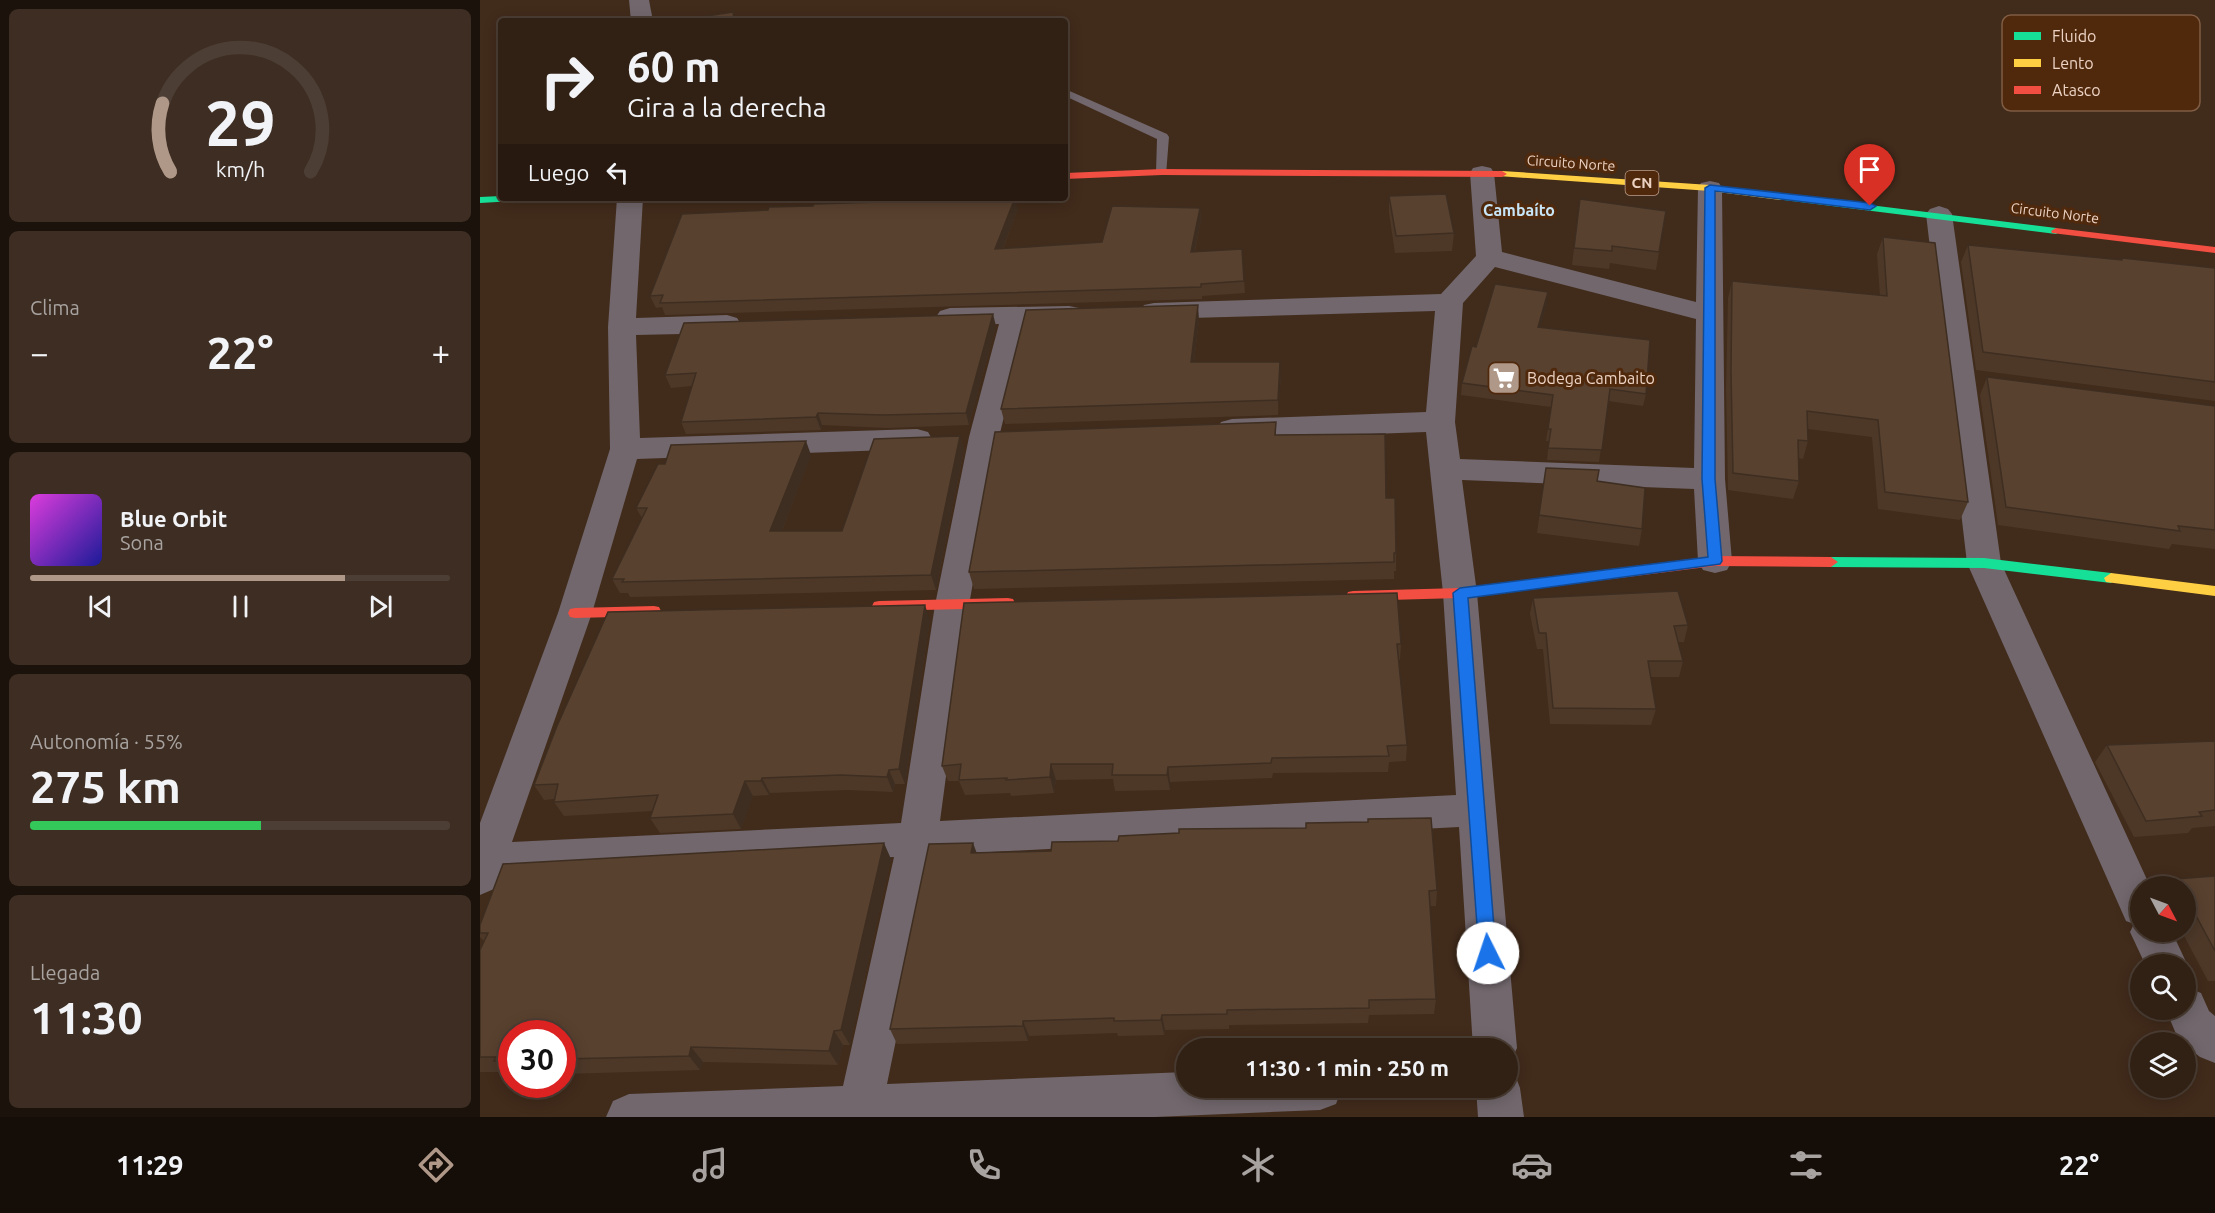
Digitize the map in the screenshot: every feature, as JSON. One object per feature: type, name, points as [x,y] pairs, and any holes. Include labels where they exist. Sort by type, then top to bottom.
[{"type":"main road","name":"Circuito Norte","points":[[1068,176],[1162,172],[1482,173],[1710,188],[1939,214],[2215,250]]},
{"type":"main road","points":[[480,200],[498,199]]},
{"type":"main road","points":[[1342,596],[1460,593],[1715,561],[1984,563],[2215,591]]},
{"type":"main road","points":[[869,606],[1023,603]]},
{"type":"main road","points":[[575,613],[669,611]]},
{"type":"street","points":[[639,0],[642,18]]},
{"type":"street","points":[[1482,173],[1489,257],[1449,302],[1440,422],[1460,593],[1494,1038]]},
{"type":"street","points":[[1710,188],[1709,479],[1715,561]]},
{"type":"street","points":[[630,201],[622,327],[626,449],[575,613],[483,869],[918,839],[1477,810]]},
{"type":"street","points":[[1939,214],[1984,563],[2130,886]]},
{"type":"street","points":[[1489,257],[1708,314]]},
{"type":"street","points":[[920,318],[1449,302]]},
{"type":"street","points":[[859,1112],[918,839],[975,437],[1015,315]]},
{"type":"street","points":[[622,327],[753,323]]},
{"type":"street","points":[[1959,380],[1994,385]]},
{"type":"street","points":[[1208,430],[1440,422]]},
{"type":"street","points":[[626,449],[975,437]]},
{"type":"street","points":[[1446,469],[1709,479]]},
{"type":"street","points":[[2191,1020],[2194,1026],[2215,1042]]},
{"type":"street","points":[[629,1117],[859,1112],[1176,1092]]},
{"type":"street","points":[[1499,1098],[1501,1117]]},
{"type":"lane","points":[[1068,93],[1163,137],[1162,172]]},
{"type":"building","points":[[733,12],[734,18],[694,18]]},
{"type":"building","points":[[1446,194],[1454,233],[1396,236],[1389,196]]},
{"type":"building","points":[[1580,199],[1666,211],[1659,252],[1612,246],[1612,251],[1574,248]]},
{"type":"building","points":[[1014,201],[995,249],[1102,242],[1112,206],[1200,208],[1191,252],[1242,249],[1244,281],[1201,284],[1201,287],[660,303],[663,295],[650,296],[682,214],[768,210],[769,207],[813,206],[814,204]]},
{"type":"building","points":[[1883,237],[1935,243],[1968,502],[1885,492],[1878,420],[1807,411],[1808,441],[1798,440],[1799,481],[1733,473],[1732,281],[1887,296]]},
{"type":"building","points":[[1968,245],[2215,268],[2215,382],[1983,352]]},
{"type":"building","points":[[1495,284],[1548,292],[1538,327],[1650,340],[1646,394],[1610,389],[1602,450],[1548,448],[1553,395],[1462,383],[1472,346],[1476,347]]},
{"type":"building","points":[[1198,305],[1191,362],[1280,362],[1278,400],[1001,409],[1026,310]]},
{"type":"building","points":[[993,314],[966,413],[883,415],[818,413],[816,417],[681,422],[696,373],[665,375],[684,323]]},
{"type":"building","points":[[1987,377],[2215,406],[2215,530],[2178,526],[2180,531],[2006,507]]},
{"type":"building","points":[[1276,422],[1275,435],[1385,434],[1386,498],[1395,498],[1396,553],[1394,553],[1394,562],[969,572],[995,432]]},
{"type":"building","points":[[960,436],[931,575],[622,582],[624,579],[612,579],[647,508],[636,508],[658,464],[665,464],[671,445],[806,441],[770,531],[842,531],[874,439]]},
{"type":"building","points":[[1546,468],[1599,470],[1597,481],[1645,488],[1642,529],[1539,515]]},
{"type":"building","points":[[1678,591],[1688,625],[1674,626],[1683,661],[1648,661],[1656,709],[1553,708],[1546,633],[1539,633],[1533,598]]},
{"type":"building","points":[[1397,593],[1401,644],[1397,644],[1407,745],[1387,746],[1389,756],[1272,758],[1271,763],[1168,767],[1167,775],[1112,775],[1113,764],[1051,764],[1050,777],[1006,780],[1007,778],[959,780],[961,764],[942,766],[964,603]]},
{"type":"building","points":[[925,605],[899,769],[889,770],[887,777],[841,775],[762,778],[761,781],[745,781],[733,814],[650,818],[658,795],[554,802],[558,784],[534,785],[557,726],[608,612]]},
{"type":"building","points":[[2215,741],[2215,810],[2199,812],[2202,816],[2146,821],[2107,745]]},
{"type":"building","points":[[1431,818],[1437,890],[1429,891],[1436,999],[1369,1000],[1369,1008],[1227,1010],[1227,1014],[1162,1015],[1161,1020],[1114,1021],[1114,1018],[1023,1021],[1023,1026],[890,1029],[929,844],[973,843],[971,853],[1051,851],[1052,842],[1118,841],[1119,836],[1179,833],[1179,829],[1306,828],[1306,823]]},
{"type":"building","points":[[884,843],[841,1030],[834,1031],[829,1051],[691,1047],[689,1056],[576,1059],[576,1020],[498,1020],[498,1061],[494,1061],[496,1057],[480,1057],[480,950],[488,933],[480,933],[480,925],[503,864]]},
{"type":"building","points":[[2215,876],[2215,951],[2196,916],[2196,877]]},
{"type":"traffic: fast","points":[[1780,197],[2056,231]]},
{"type":"traffic: fast","points":[[480,200],[498,199]]},
{"type":"traffic: fast","points":[[1831,562],[1984,563],[2111,578]]},
{"type":"traffic: slow","points":[[1502,174],[1710,188],[1780,197]]},
{"type":"traffic: slow","points":[[2111,578],[2215,591]]},
{"type":"traffic: jam","points":[[1068,176],[1162,172],[1502,174]]},
{"type":"traffic: jam","points":[[2056,231],[2215,250]]},
{"type":"traffic: jam","points":[[1353,596],[1460,593],[1715,561],[1831,562]]},
{"type":"traffic: jam","points":[[879,606],[1008,603]]},
{"type":"traffic: jam","points":[[575,613],[654,611]]},
{"type":"place","name":"Bodega Cambaito","points":[[1504,378]]},
{"type":"district","name":"Cambaíto","points":[[1519,210]]},
{"type":"route","points":[[1488,953],[1460,593],[1715,561],[1709,479],[1710,188],[1870,206]]}]
